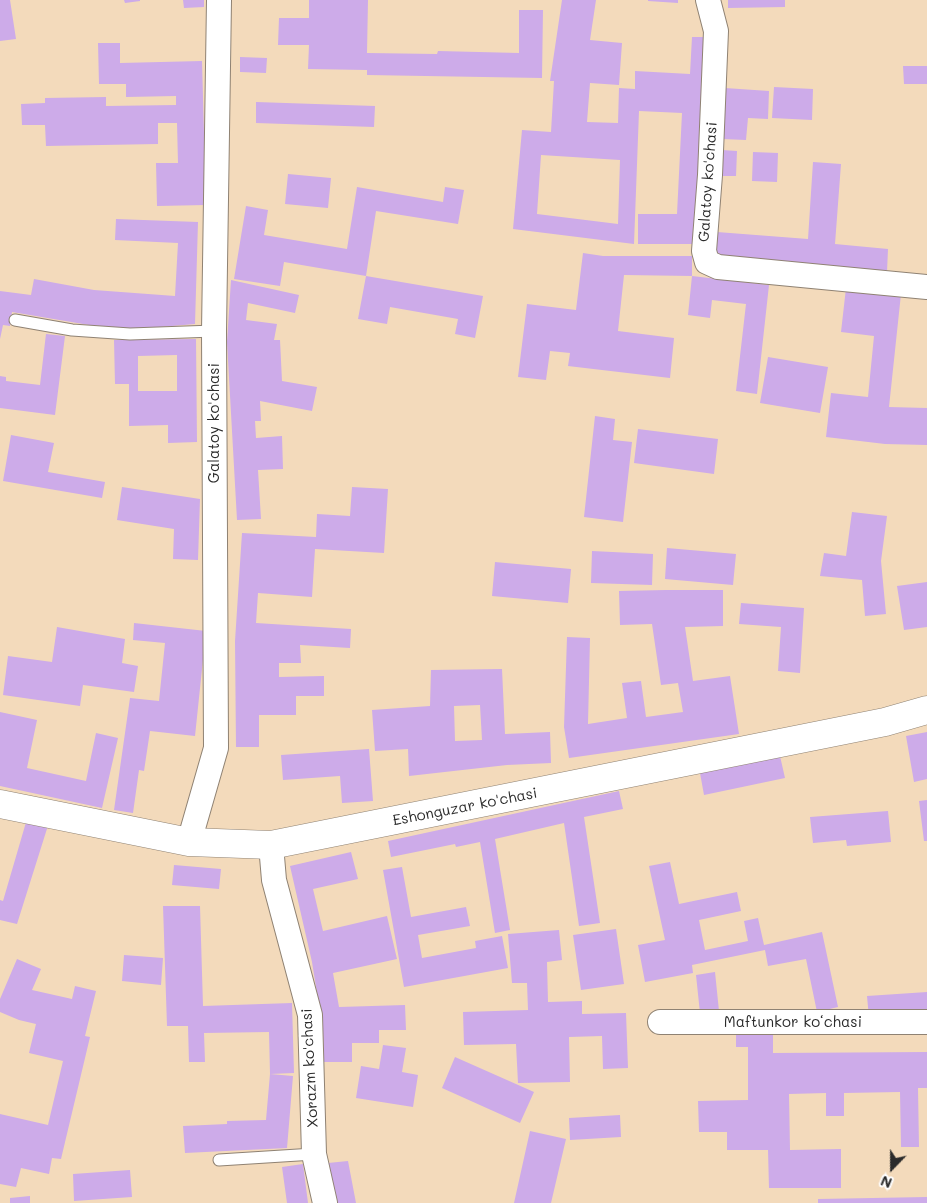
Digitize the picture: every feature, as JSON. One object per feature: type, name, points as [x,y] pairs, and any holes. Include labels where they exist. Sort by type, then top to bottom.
[{"type":"street","name":"Galatoy ko'chasi","points":[[189,842],[216,748],[214,331],[219,0]]},
{"type":"street","name":"Galatoy ko'chasi","points":[[708,0],[716,31],[710,175],[704,251],[707,262],[718,268],[927,287]]},
{"type":"street","name":"Eshonguzar ko'chasi","points":[[0,804],[189,842],[271,845],[885,722],[927,710]]},
{"type":"street","name":"Xorazm ko'chasi","points":[[271,845],[274,880],[310,1015],[314,1154],[325,1203]]},
{"type":"street","name":"Maftunkor koʻchasi","points":[[660,1022],[927,1022]]},
{"type":"lane","points":[[15,320],[72,330],[130,334],[214,331]]},
{"type":"lane","points":[[219,1160],[314,1154]]},
{"type":"building","points":[[0,0],[10,0],[16,39],[0,41]]},
{"type":"building","points":[[124,0],[140,0],[140,1],[125,3]]},
{"type":"building","points":[[183,0],[204,0],[204,7],[184,8]]},
{"type":"building","points":[[309,0],[368,0],[367,53],[437,54],[438,51],[519,53],[519,10],[543,10],[542,78],[367,75],[367,70],[308,69],[309,45],[278,45],[279,18],[309,18]]},
{"type":"building","points":[[562,0],[596,0],[590,40],[622,43],[619,85],[590,83],[587,122],[618,123],[619,88],[635,89],[635,71],[690,74],[692,37],[704,37],[696,244],[638,244],[638,214],[677,214],[682,113],[639,111],[634,244],[513,229],[522,130],[551,132],[554,81],[550,81]],"holes":[[[541,155],[620,160],[618,224],[537,214]]]},
{"type":"building","points":[[678,0],[678,3],[648,1]]},
{"type":"building","points":[[728,0],[785,0],[785,7],[728,8]]},
{"type":"building","points":[[98,43],[120,43],[120,63],[202,61],[206,205],[157,206],[156,163],[178,163],[177,123],[158,123],[158,144],[46,146],[45,125],[22,125],[21,104],[45,103],[45,98],[106,97],[106,106],[176,105],[176,96],[126,97],[126,84],[99,84]]},
{"type":"building","points":[[240,57],[267,58],[266,73],[240,72]]},
{"type":"building","points":[[903,66],[927,66],[927,84],[904,84]]},
{"type":"building","points":[[774,87],[813,89],[812,120],[772,118]]},
{"type":"building","points":[[725,88],[769,91],[768,119],[748,118],[746,140],[722,139]]},
{"type":"building","points":[[256,102],[375,106],[374,127],[256,123]]},
{"type":"building","points":[[722,150],[737,151],[736,176],[721,176]]},
{"type":"building","points":[[753,152],[778,153],[777,182],[752,181]]},
{"type":"building","points":[[813,162],[841,164],[835,244],[888,249],[887,272],[715,258],[717,232],[808,239]]},
{"type":"building","points":[[288,174],[331,178],[328,208],[285,204]]},
{"type":"building","points":[[357,187],[443,202],[445,187],[464,190],[458,224],[376,211],[366,276],[284,262],[280,286],[234,279],[246,206],[268,210],[264,235],[347,249]]},
{"type":"building","points":[[116,219],[198,222],[195,324],[138,329],[89,325],[12,312],[10,326],[3,325],[0,339],[0,291],[31,295],[34,279],[94,290],[175,296],[178,243],[115,240]]},
{"type":"building","points":[[583,253],[603,256],[692,256],[692,276],[624,275],[618,331],[674,338],[670,378],[568,366],[570,353],[550,351],[546,380],[518,377],[527,304],[576,310]]},
{"type":"building","points":[[366,276],[483,296],[475,338],[455,334],[458,319],[390,307],[387,324],[358,319]]},
{"type":"building","points":[[692,276],[769,285],[757,394],[736,391],[746,304],[712,300],[710,318],[688,315]]},
{"type":"building","points":[[231,280],[299,295],[295,313],[248,303],[246,320],[277,324],[274,340],[280,340],[282,381],[317,387],[312,411],[260,401],[261,421],[255,421],[256,438],[282,436],[283,469],[258,470],[261,519],[237,520],[227,342]]},
{"type":"building","points":[[846,288],[901,294],[889,407],[927,408],[927,445],[885,444],[826,437],[831,393],[868,397],[874,336],[841,332]]},
{"type":"building","points":[[46,334],[65,336],[55,415],[0,408],[0,376],[6,377],[6,381],[40,385]]},
{"type":"building","points":[[196,339],[197,442],[168,443],[168,425],[129,426],[129,384],[115,384],[114,340]],"holes":[[[177,355],[177,391],[138,391],[138,356]]]},
{"type":"building","points":[[768,357],[828,367],[820,413],[760,403]]},
{"type":"building","points":[[595,416],[615,419],[613,440],[632,442],[623,522],[584,517]]},
{"type":"building","points":[[638,429],[718,439],[714,474],[634,463]]},
{"type":"building","points":[[11,435],[54,443],[48,472],[105,482],[102,498],[3,481]]},
{"type":"building","points":[[122,487],[200,499],[198,560],[173,559],[174,529],[117,520]]},
{"type":"building","points":[[352,487],[388,489],[384,553],[315,549],[312,597],[258,593],[256,623],[351,629],[350,648],[300,645],[301,663],[279,663],[279,677],[324,676],[324,696],[296,696],[296,715],[259,715],[259,747],[236,747],[235,641],[242,533],[316,537],[317,514],[350,516]]},
{"type":"building","points":[[852,512],[887,516],[881,561],[886,614],[865,616],[862,580],[820,576],[824,553],[846,556]]},
{"type":"building","points":[[667,548],[736,554],[733,585],[665,579]]},
{"type":"building","points":[[592,551],[653,554],[652,585],[591,583]]},
{"type":"building","points":[[495,562],[571,569],[568,603],[492,596]]},
{"type":"building","points":[[927,582],[927,627],[904,630],[897,586]]},
{"type":"building","points":[[723,590],[723,626],[685,627],[693,681],[730,676],[739,734],[569,758],[564,727],[567,637],[590,638],[588,724],[627,718],[622,683],[641,681],[646,717],[683,712],[678,683],[661,685],[652,624],[620,625],[619,591]]},
{"type":"building","points":[[741,603],[804,608],[800,673],[778,671],[781,627],[739,624]]},
{"type":"building","points":[[134,623],[206,631],[195,736],[150,731],[144,771],[139,770],[133,813],[114,810],[130,698],[159,701],[165,643],[133,640]]},
{"type":"building","points":[[57,627],[125,639],[122,663],[138,666],[134,692],[83,685],[80,706],[3,695],[8,656],[52,662]]},
{"type":"building","points":[[502,669],[505,734],[550,732],[551,763],[507,765],[409,776],[408,749],[375,751],[372,710],[430,706],[431,670]],"holes":[[[480,705],[482,740],[455,741],[454,706]]]},
{"type":"building","points":[[0,712],[37,720],[27,768],[86,781],[96,733],[118,738],[102,808],[0,786]]},
{"type":"building","points":[[927,732],[927,779],[914,782],[906,736]]},
{"type":"building","points":[[369,749],[373,801],[342,803],[340,776],[283,780],[281,755]]},
{"type":"building","points":[[780,756],[785,778],[704,795],[700,773]]},
{"type":"building","points":[[619,791],[623,809],[584,817],[600,923],[579,926],[564,823],[495,839],[510,930],[495,933],[480,842],[456,847],[455,844],[391,857],[388,841]]},
{"type":"building","points":[[927,800],[927,841],[924,841],[919,801]]},
{"type":"building","points":[[888,811],[891,842],[847,846],[846,840],[813,843],[810,817]]},
{"type":"building","points":[[29,812],[51,816],[17,924],[0,920],[0,900],[3,901]]},
{"type":"building","points":[[351,852],[358,879],[313,889],[323,931],[387,916],[397,959],[333,973],[339,1007],[405,1005],[406,1030],[379,1030],[379,1043],[352,1043],[352,1062],[324,1062],[323,1031],[312,962],[290,866]]},
{"type":"building","points":[[670,862],[679,904],[737,892],[741,911],[699,920],[705,950],[748,941],[744,921],[758,918],[764,945],[822,932],[838,1007],[817,1012],[806,959],[768,966],[765,950],[692,965],[693,973],[645,982],[638,945],[665,940],[649,866]]},
{"type":"building","points":[[174,865],[221,869],[219,889],[172,885]]},
{"type":"building","points":[[402,867],[411,917],[466,907],[470,926],[418,935],[422,958],[476,948],[475,941],[502,936],[508,968],[404,987],[383,870]]},
{"type":"building","points":[[163,906],[200,906],[203,1006],[292,1003],[294,1073],[270,1074],[269,1032],[204,1033],[205,1062],[189,1062],[188,1026],[167,1026]]},
{"type":"building","points":[[616,929],[624,984],[581,990],[573,935]]},
{"type":"building","points":[[559,930],[562,960],[547,962],[548,1002],[582,1001],[582,1014],[626,1013],[628,1068],[603,1069],[602,1036],[569,1037],[570,1082],[518,1083],[516,1044],[464,1045],[463,1012],[528,1010],[527,983],[512,983],[508,934]]},
{"type":"building","points":[[124,955],[163,958],[161,985],[122,981]]},
{"type":"building","points":[[17,959],[41,969],[32,990],[72,999],[75,986],[96,991],[85,1036],[90,1037],[61,1159],[52,1158],[49,1174],[21,1168],[16,1187],[0,1184],[0,1114],[48,1125],[63,1061],[29,1053],[36,1024],[19,1020],[0,1012],[0,999]]},
{"type":"building","points":[[715,972],[719,1011],[700,1013],[696,975]]},
{"type":"building","points":[[927,992],[927,1013],[869,1018],[867,996]]},
{"type":"building","points":[[773,1023],[773,1053],[927,1052],[927,1088],[918,1088],[919,1147],[901,1147],[900,1092],[844,1093],[844,1116],[826,1116],[826,1093],[789,1094],[790,1150],[841,1149],[841,1188],[769,1188],[768,1150],[727,1150],[727,1132],[699,1132],[698,1101],[748,1100],[748,1047],[736,1047],[736,1024]]},
{"type":"building","points":[[383,1045],[406,1048],[402,1072],[418,1075],[413,1107],[356,1098],[361,1066],[379,1069]]},
{"type":"building","points":[[455,1057],[534,1092],[520,1123],[442,1088]]},
{"type":"building","points":[[270,1074],[293,1076],[287,1148],[185,1153],[183,1126],[227,1124],[227,1121],[266,1120]]},
{"type":"building","points":[[620,1115],[621,1137],[570,1140],[569,1118]]},
{"type":"building","points":[[530,1131],[566,1139],[551,1203],[514,1203]]},
{"type":"building","points":[[348,1161],[356,1203],[336,1203],[328,1163]]},
{"type":"building","points":[[303,1164],[308,1203],[287,1203],[282,1167]]},
{"type":"building","points":[[130,1170],[132,1197],[74,1201],[73,1174]]},
{"type":"building","points":[[30,1196],[30,1203],[10,1203],[10,1198]]},
{"type":"building","points":[[927,1197],[927,1203],[818,1203],[818,1199]]}]
